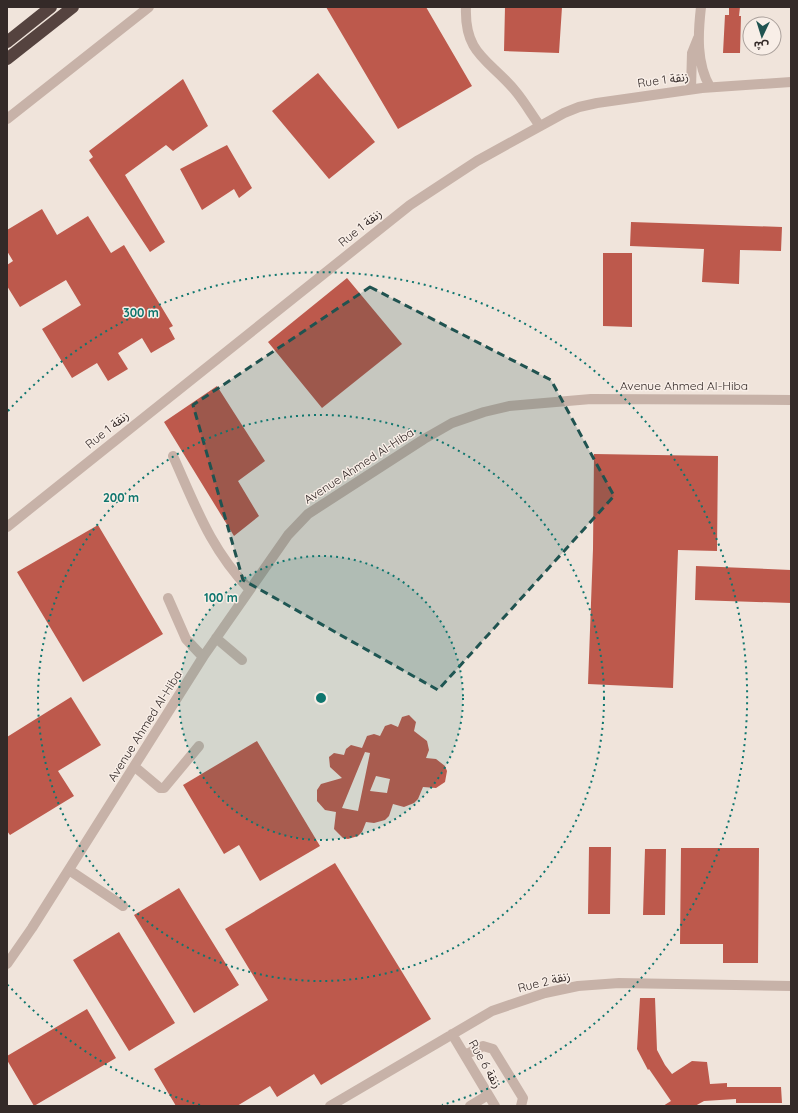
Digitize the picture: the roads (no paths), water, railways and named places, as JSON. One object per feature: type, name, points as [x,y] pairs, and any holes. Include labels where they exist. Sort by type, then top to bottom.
[{"type":"highway","points":[[7,42],[51,7]]},
{"type":"highway","points":[[7,59],[73,7]]},
{"type":"street","points":[[7,118],[149,7]]},
{"type":"street","points":[[466,7],[466,27],[471,42],[480,56],[517,92],[540,126]]},
{"type":"street","points":[[701,7],[698,38],[703,71],[710,87]]},
{"type":"street","points":[[691,89],[692,53],[698,38]]},
{"type":"street","name":"Rue 1 زنقة","points":[[7,527],[410,205],[457,173],[564,113],[588,105],[691,89],[791,82]]},
{"type":"street","name":"Avenue Ahmed Al-Hiba","points":[[7,964],[70,870],[203,657],[288,535],[308,514],[424,439],[452,423],[484,412],[517,406],[591,399],[791,400]]},
{"type":"street","points":[[173,456],[215,547],[232,571],[249,589]]},
{"type":"street","points":[[168,598],[186,639],[203,657]]},
{"type":"street","points":[[216,638],[242,660]]},
{"type":"street","points":[[135,767],[160,788],[164,788],[199,746]]},
{"type":"street","points":[[70,870],[123,906]]},
{"type":"street","name":"Rue 2 زنقة","points":[[330,1106],[492,1011],[517,1002],[578,986],[619,983],[791,986]]},
{"type":"street","name":"Rue 6 زنقة","points":[[452,1034],[495,1106]]},
{"type":"street","points":[[464,1055],[483,1046],[493,1049],[523,1098],[521,1106]]},
{"type":"street","points":[[470,1106],[488,1095]]}]
